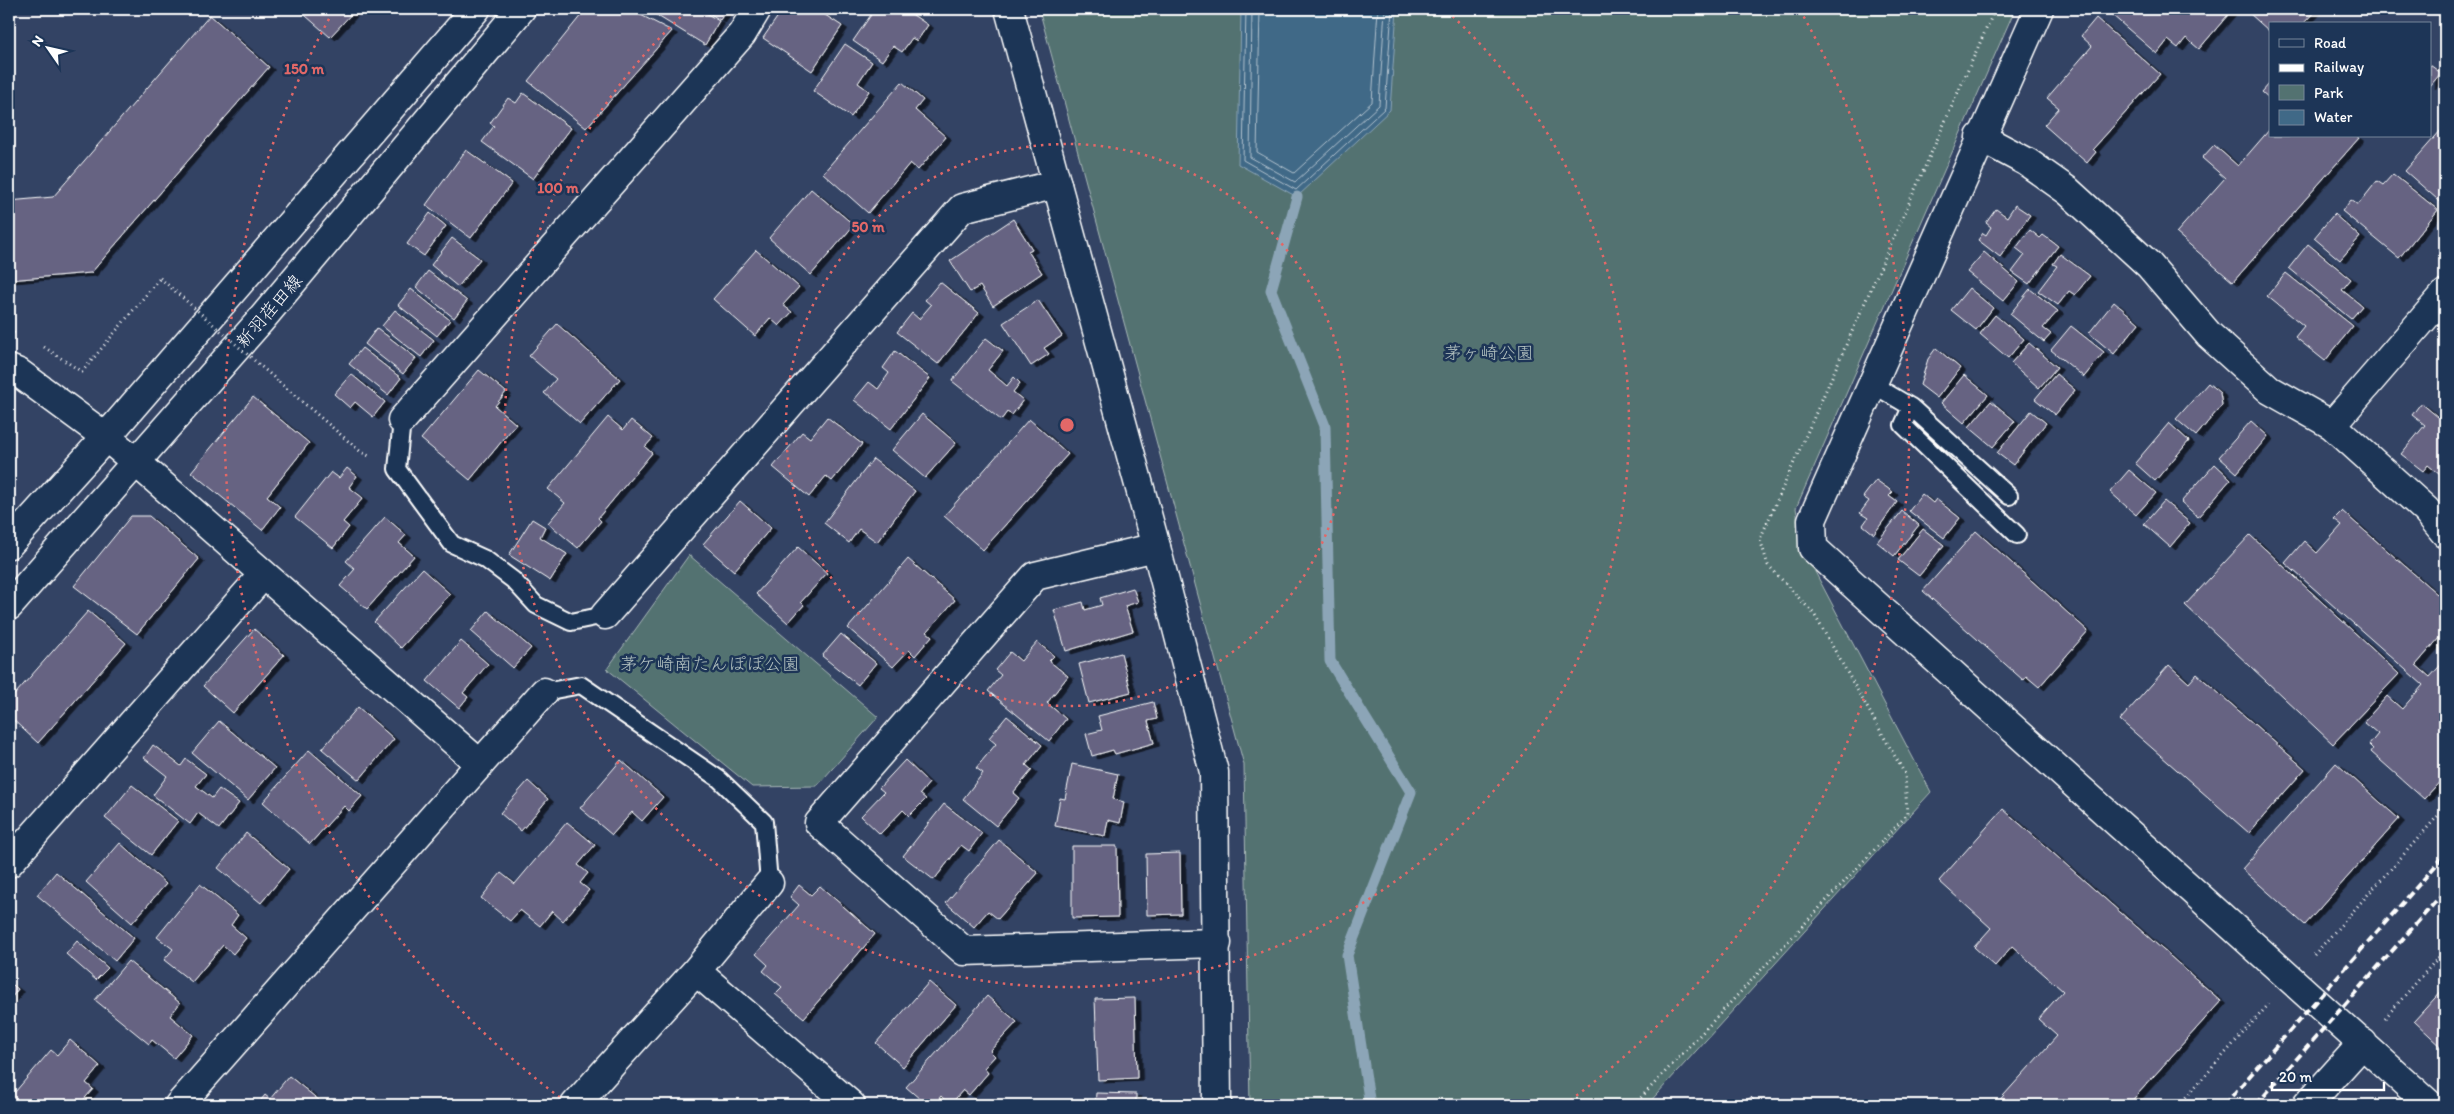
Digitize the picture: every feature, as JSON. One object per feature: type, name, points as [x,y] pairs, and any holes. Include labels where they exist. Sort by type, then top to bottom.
[{"type":"street","points":[[9,544],[106,437],[476,9]]},
{"type":"street","name":"新羽荏田線","points":[[9,606],[260,321],[521,9]]},
{"type":"street","points":[[402,420],[742,34],[757,9]]},
{"type":"street","points":[[1009,9],[1156,547],[1214,772],[1217,1105]]},
{"type":"street","points":[[2038,9],[1812,520],[1813,548],[2430,1105]]},
{"type":"street","points":[[1980,137],[2027,162],[2068,190],[2149,265],[2209,335],[2270,390],[2332,425],[2426,510],[2445,532]]},
{"type":"street","points":[[605,615],[962,208],[1057,184]]},
{"type":"street","points":[[2332,425],[2445,294]]},
{"type":"street","points":[[9,369],[19,373],[106,437],[136,462],[480,764]]},
{"type":"street","points":[[1156,547],[1035,576],[819,823],[964,951],[1217,943]]},
{"type":"street","points":[[9,863],[263,575]]},
{"type":"street","points":[[179,1105],[544,692]]},
{"type":"street","points":[[575,1105],[696,971],[769,883]]},
{"type":"street","points":[[696,971],[851,1105]]},
{"type":"street","points":[[2307,1105],[2362,1043]]},
{"type":"lane","points":[[1872,384],[1911,407],[2009,496]]},
{"type":"lane","points":[[1911,407],[1903,425],[2017,535]]},
{"type":"lane","points":[[402,420],[397,469],[452,544],[485,559],[513,580],[536,605],[571,622],[605,615]]},
{"type":"lane","points":[[544,692],[581,685],[719,779],[764,822],[769,883]]},
{"type":"path","points":[[40,344],[82,372],[160,278],[361,452],[397,469]]},
{"type":"path","points":[[9,331],[24,338]]},
{"type":"path","points":[[2362,1043],[2445,950]]},
{"type":"green space","name":"茅ヶ崎公園","points":[[1039,9],[2015,9],[1796,508],[1802,547],[1931,792],[1647,1105],[1250,1105],[1244,765]]},
{"type":"green space","name":"茅ケ崎南たんぽぽ公園","points":[[689,555],[878,717],[817,786],[752,787],[607,669]]},
{"type":"water","points":[[1241,9],[1397,9],[1390,110],[1297,197],[1238,164]]},
{"type":"building","points":[[298,9],[356,9],[330,37]]},
{"type":"building","points":[[586,9],[629,9],[672,31],[586,128],[528,81]]},
{"type":"building","points":[[660,9],[699,9],[719,21],[705,45],[656,15]]},
{"type":"building","points":[[703,9],[727,9],[720,20]]},
{"type":"building","points":[[783,9],[816,9],[842,26],[812,71],[763,38]]},
{"type":"building","points":[[875,9],[904,9],[928,25],[917,41],[912,38],[902,52],[893,46],[882,61],[853,41]]},
{"type":"building","points":[[2105,9],[2233,9],[2199,49],[2186,38],[2178,48],[2168,40],[2157,54]]},
{"type":"building","points":[[2253,9],[2317,9],[2305,22],[2269,22],[2269,31],[2249,13]]},
{"type":"building","points":[[210,15],[269,67],[91,273],[9,280],[9,201],[53,197]]},
{"type":"building","points":[[2096,18],[2160,74],[2093,149],[2096,152],[2087,163],[2044,125],[2059,108],[2047,98],[2092,46],[2081,36]]},
{"type":"building","points":[[845,44],[872,62],[858,83],[869,91],[851,117],[813,91]]},
{"type":"building","points":[[2432,66],[2441,73],[2432,84]]},
{"type":"building","points":[[902,82],[923,100],[915,110],[946,137],[918,170],[910,163],[868,213],[823,173]]},
{"type":"building","points":[[2269,84],[2269,98],[2262,92]]},
{"type":"building","points":[[523,93],[571,128],[533,179],[482,142],[494,126],[490,123],[508,98],[516,103]]},
{"type":"building","points":[[2442,129],[2445,132],[2445,206],[2405,171]]},
{"type":"building","points":[[2269,130],[2269,138],[2359,138],[2233,282],[2176,233],[2225,178],[2202,158],[2214,145],[2238,166]]},
{"type":"building","points":[[466,150],[512,183],[471,238],[426,205]]},
{"type":"building","points":[[2393,174],[2438,210],[2399,258],[2342,211],[2351,200],[2358,205],[2377,181],[2383,185]]},
{"type":"building","points":[[811,189],[854,225],[811,275],[769,238]]},
{"type":"building","points":[[2015,205],[2030,215],[2000,257],[1978,240],[1983,233],[1986,235],[1991,227],[1986,223],[1996,209],[2007,217]]},
{"type":"building","points":[[430,213],[446,226],[424,256],[407,244]]},
{"type":"building","points":[[2334,214],[2360,237],[2340,260],[2314,238]]},
{"type":"building","points":[[1013,219],[1032,249],[1028,251],[1042,273],[993,306],[980,286],[970,292],[950,261]]},
{"type":"building","points":[[2030,230],[2040,238],[2043,235],[2058,246],[2029,284],[2012,272],[2025,255],[2016,248]]},
{"type":"building","points":[[452,238],[480,259],[458,287],[431,265]]},
{"type":"building","points":[[2308,244],[2351,279],[2342,290],[2362,306],[2351,319],[2289,268]]},
{"type":"building","points":[[756,250],[799,287],[783,305],[792,312],[779,326],[770,318],[755,336],[713,299]]},
{"type":"building","points":[[1984,252],[2019,282],[2003,301],[1967,272]]},
{"type":"building","points":[[2060,254],[2090,276],[2075,295],[2069,291],[2058,305],[2038,291],[2057,266],[2053,264]]},
{"type":"building","points":[[428,271],[467,301],[454,318],[416,287]]},
{"type":"building","points":[[2286,273],[2353,326],[2325,361],[2295,337],[2304,326],[2267,296]]},
{"type":"building","points":[[940,282],[979,313],[938,364],[897,332],[912,313],[919,319],[931,305],[925,300]]},
{"type":"building","points":[[1969,288],[1993,308],[1976,330],[1951,310]]},
{"type":"building","points":[[411,289],[450,320],[437,336],[398,305]]},
{"type":"building","points":[[2030,289],[2058,311],[2043,328],[2051,334],[2044,342],[2010,314]]},
{"type":"building","points":[[1038,300],[1062,336],[1044,348],[1049,354],[1031,366],[1003,323]]},
{"type":"building","points":[[2114,302],[2139,323],[2114,354],[2089,333]]},
{"type":"building","points":[[395,310],[434,340],[421,357],[382,326]]},
{"type":"building","points":[[1995,315],[2024,339],[2008,358],[1980,334]]},
{"type":"building","points":[[557,324],[620,379],[580,424],[544,393],[556,379],[529,356]]},
{"type":"building","points":[[2071,326],[2104,352],[2084,377],[2051,350]]},
{"type":"building","points":[[377,328],[416,358],[403,374],[365,344]]},
{"type":"building","points":[[986,338],[1003,351],[988,370],[1007,386],[1014,377],[1020,383],[1013,392],[1023,400],[1012,415],[1007,412],[1001,420],[952,381]]},
{"type":"building","points":[[2029,343],[2057,367],[2039,388],[2011,363]]},
{"type":"building","points":[[362,348],[401,378],[388,395],[349,364]]},
{"type":"building","points":[[1936,348],[1960,368],[1937,398],[1920,385],[1928,359]]},
{"type":"building","points":[[895,351],[930,378],[891,429],[854,400],[869,382],[878,389],[889,373],[883,368]]},
{"type":"building","points":[[479,370],[506,392],[495,406],[516,424],[470,480],[421,439]]},
{"type":"building","points":[[351,374],[385,402],[373,417],[355,402],[350,408],[334,394]]},
{"type":"building","points":[[2056,374],[2075,390],[2055,415],[2035,399]]},
{"type":"building","points":[[1964,375],[1988,395],[1964,423],[1941,403]]},
{"type":"building","points":[[2208,383],[2220,393],[2222,405],[2196,436],[2176,419]]},
{"type":"building","points":[[253,397],[309,443],[267,496],[280,507],[262,530],[191,472]]},
{"type":"building","points":[[1991,401],[2015,421],[1993,447],[1969,427]]},
{"type":"building","points":[[2421,403],[2438,417],[2445,408],[2445,479],[2428,465],[2423,471],[2401,454],[2425,425],[2412,415]]},
{"type":"building","points":[[2031,411],[2046,423],[2013,465],[1997,453]]},
{"type":"building","points":[[922,414],[956,443],[925,478],[892,450]]},
{"type":"building","points":[[608,417],[623,430],[631,420],[653,438],[645,447],[652,453],[598,518],[601,521],[578,548],[548,523],[565,503],[548,489]]},
{"type":"building","points":[[827,417],[862,444],[832,481],[826,476],[809,497],[773,467],[802,432],[810,438]]},
{"type":"building","points":[[1029,419],[1068,454],[983,550],[944,516]]},
{"type":"building","points":[[2251,421],[2268,436],[2237,473],[2219,457]]},
{"type":"building","points":[[2169,423],[2189,441],[2155,481],[2135,463]]},
{"type":"building","points":[[873,459],[915,491],[877,542],[859,529],[849,543],[824,523]]},
{"type":"building","points":[[2215,464],[2231,479],[2198,517],[2181,502]]},
{"type":"building","points":[[347,468],[357,476],[349,487],[363,498],[343,522],[349,527],[333,548],[295,517],[331,472],[339,478]]},
{"type":"building","points":[[2129,470],[2156,493],[2136,515],[2110,492]]},
{"type":"building","points":[[2445,479],[2445,489],[2440,485]]},
{"type":"building","points":[[1876,480],[1893,492],[1889,496],[1897,502],[1874,534],[1863,525],[1868,518],[1860,513],[1869,501],[1863,497]]},
{"type":"building","points":[[1922,494],[1933,503],[1936,499],[1960,518],[1944,538],[1909,511]]},
{"type":"building","points":[[740,501],[771,528],[734,571],[703,544]]},
{"type":"building","points":[[2164,501],[2190,523],[2170,547],[2144,524]]},
{"type":"building","points":[[1902,511],[1919,525],[1894,556],[1877,542]]},
{"type":"building","points":[[2342,511],[2445,601],[2445,631],[2416,665],[2430,677],[2445,660],[2445,776],[2424,799],[2371,752],[2373,749],[2369,745],[2378,734],[2364,722],[2387,696],[2402,709],[2423,685],[2285,563],[2304,541],[2317,553],[2342,525],[2334,519]]},
{"type":"building","points":[[131,516],[149,516],[199,559],[137,634],[74,586]]},
{"type":"building","points":[[385,517],[406,535],[399,543],[414,556],[367,609],[340,586],[355,569],[346,561]]},
{"type":"building","points":[[532,519],[545,527],[540,537],[567,554],[550,581],[509,555]]},
{"type":"building","points":[[1923,529],[1944,545],[1919,576],[1898,560]]},
{"type":"building","points":[[1976,531],[2088,631],[2039,687],[2026,676],[2023,680],[1923,591]]},
{"type":"building","points":[[2250,535],[2399,674],[2333,744],[2185,605]]},
{"type":"building","points":[[798,547],[827,573],[801,602],[804,605],[788,623],[756,594]]},
{"type":"building","points":[[908,559],[955,600],[927,632],[932,636],[915,656],[909,650],[893,667],[848,628]]},
{"type":"building","points":[[422,569],[450,594],[401,648],[374,622]]},
{"type":"building","points":[[1133,588],[1138,602],[1125,606],[1133,631],[1066,651],[1054,610],[1083,602],[1085,610],[1102,605],[1100,598]]},
{"type":"building","points":[[88,611],[126,643],[38,743],[9,716],[9,701]]},
{"type":"building","points":[[488,611],[531,648],[513,668],[471,631]]},
{"type":"building","points":[[254,629],[284,655],[233,713],[203,686]]},
{"type":"building","points":[[841,634],[876,663],[858,685],[822,656]]},
{"type":"building","points":[[461,641],[488,664],[463,693],[468,697],[459,708],[427,681]]},
{"type":"building","points":[[1037,642],[1054,656],[1049,661],[1068,676],[1047,703],[1066,719],[1049,741],[988,691],[1001,675],[995,670],[1010,652],[1021,661]]},
{"type":"building","points":[[1121,653],[1131,692],[1089,703],[1079,664]]},
{"type":"building","points":[[2169,665],[2189,683],[2197,674],[2305,769],[2249,833],[2120,720]]},
{"type":"building","points":[[1153,702],[1157,719],[1148,721],[1154,743],[1115,754],[1113,750],[1092,756],[1086,734],[1102,730],[1098,716]]},
{"type":"building","points":[[358,707],[394,739],[359,780],[322,749]]},
{"type":"building","points":[[1007,716],[1042,745],[1026,765],[1032,770],[1013,793],[1019,798],[996,826],[963,799],[983,773],[976,768],[996,744],[989,738]]},
{"type":"building","points":[[219,721],[275,768],[248,800],[192,753]]},
{"type":"building","points":[[153,745],[181,766],[186,759],[206,774],[196,786],[212,798],[219,789],[239,803],[219,829],[198,813],[190,824],[153,795],[167,776],[144,758]]},
{"type":"building","points":[[309,750],[362,796],[349,811],[344,806],[310,844],[263,802]]},
{"type":"building","points":[[621,760],[663,797],[642,821],[632,812],[612,835],[580,808]]},
{"type":"building","points":[[905,760],[929,783],[920,794],[926,799],[909,816],[903,810],[880,834],[861,816],[884,792],[879,788]]},
{"type":"building","points":[[2336,763],[2399,819],[2305,925],[2242,869]]},
{"type":"building","points":[[1072,764],[1118,774],[1113,799],[1124,802],[1120,823],[1108,820],[1105,836],[1055,826],[1060,798],[1065,799]]},
{"type":"building","points":[[528,781],[548,799],[521,831],[500,813]]},
{"type":"building","points":[[132,785],[178,821],[151,855],[105,818]]},
{"type":"building","points":[[944,804],[982,833],[969,851],[961,845],[934,880],[903,856]]},
{"type":"building","points":[[2003,809],[2221,1001],[2128,1105],[1995,1105],[2057,1036],[2038,1019],[2063,991],[2012,946],[1995,966],[1974,947],[1991,928],[1939,881]]},
{"type":"building","points":[[567,822],[595,845],[578,865],[588,873],[580,883],[589,890],[563,921],[552,911],[540,926],[520,910],[510,921],[481,898],[501,873],[515,884]]},
{"type":"building","points":[[246,833],[289,869],[261,903],[218,868]]},
{"type":"building","points":[[999,840],[1038,873],[998,919],[988,911],[974,927],[946,903]]},
{"type":"building","points":[[120,843],[166,884],[132,923],[86,882]]},
{"type":"building","points":[[1072,846],[1117,846],[1118,917],[1072,918]]},
{"type":"building","points":[[1180,853],[1181,914],[1147,915],[1146,854]]},
{"type":"building","points":[[56,872],[134,938],[115,961],[37,895]]},
{"type":"building","points":[[200,884],[238,915],[231,925],[246,938],[233,954],[223,945],[192,982],[164,960],[173,949],[157,937]]},
{"type":"building","points":[[799,885],[811,895],[820,886],[875,934],[804,1018],[775,994],[782,987],[763,971],[768,965],[756,954],[799,905],[790,897]]},
{"type":"building","points":[[77,941],[108,968],[96,980],[66,954]]},
{"type":"building","points":[[128,961],[180,1003],[170,1016],[193,1035],[174,1058],[152,1040],[149,1044],[95,1000]]},
{"type":"building","points":[[9,982],[18,989],[9,1001]]},
{"type":"building","points":[[929,982],[956,1005],[903,1067],[876,1043]]},
{"type":"building","points":[[2445,987],[2445,1050],[2414,1021]]},
{"type":"building","points":[[987,996],[1017,1022],[990,1051],[995,1056],[984,1068],[988,1073],[969,1095],[963,1090],[950,1105],[941,1096],[933,1105],[927,1105],[906,1087]]},
{"type":"building","points":[[1135,998],[1137,1078],[1098,1080],[1095,999]]},
{"type":"building","points":[[70,1040],[100,1066],[86,1083],[93,1089],[79,1105],[9,1105],[9,1099],[51,1050],[57,1055]]},
{"type":"building","points":[[289,1076],[325,1105],[257,1105],[265,1095],[270,1099]]},
{"type":"building","points":[[1096,1093],[1136,1094],[1136,1105],[1095,1105]]},
{"type":"building","points":[[1751,1097],[1759,1105],[1741,1105]]},
{"type":"waterway","points":[[1297,197],[1271,290],[1325,426],[1330,661],[1411,792],[1347,955],[1370,1105]]},
{"type":"railway","points":[[2224,1105],[2445,855]]},
{"type":"railway","points":[[2256,1105],[2445,891]]}]
